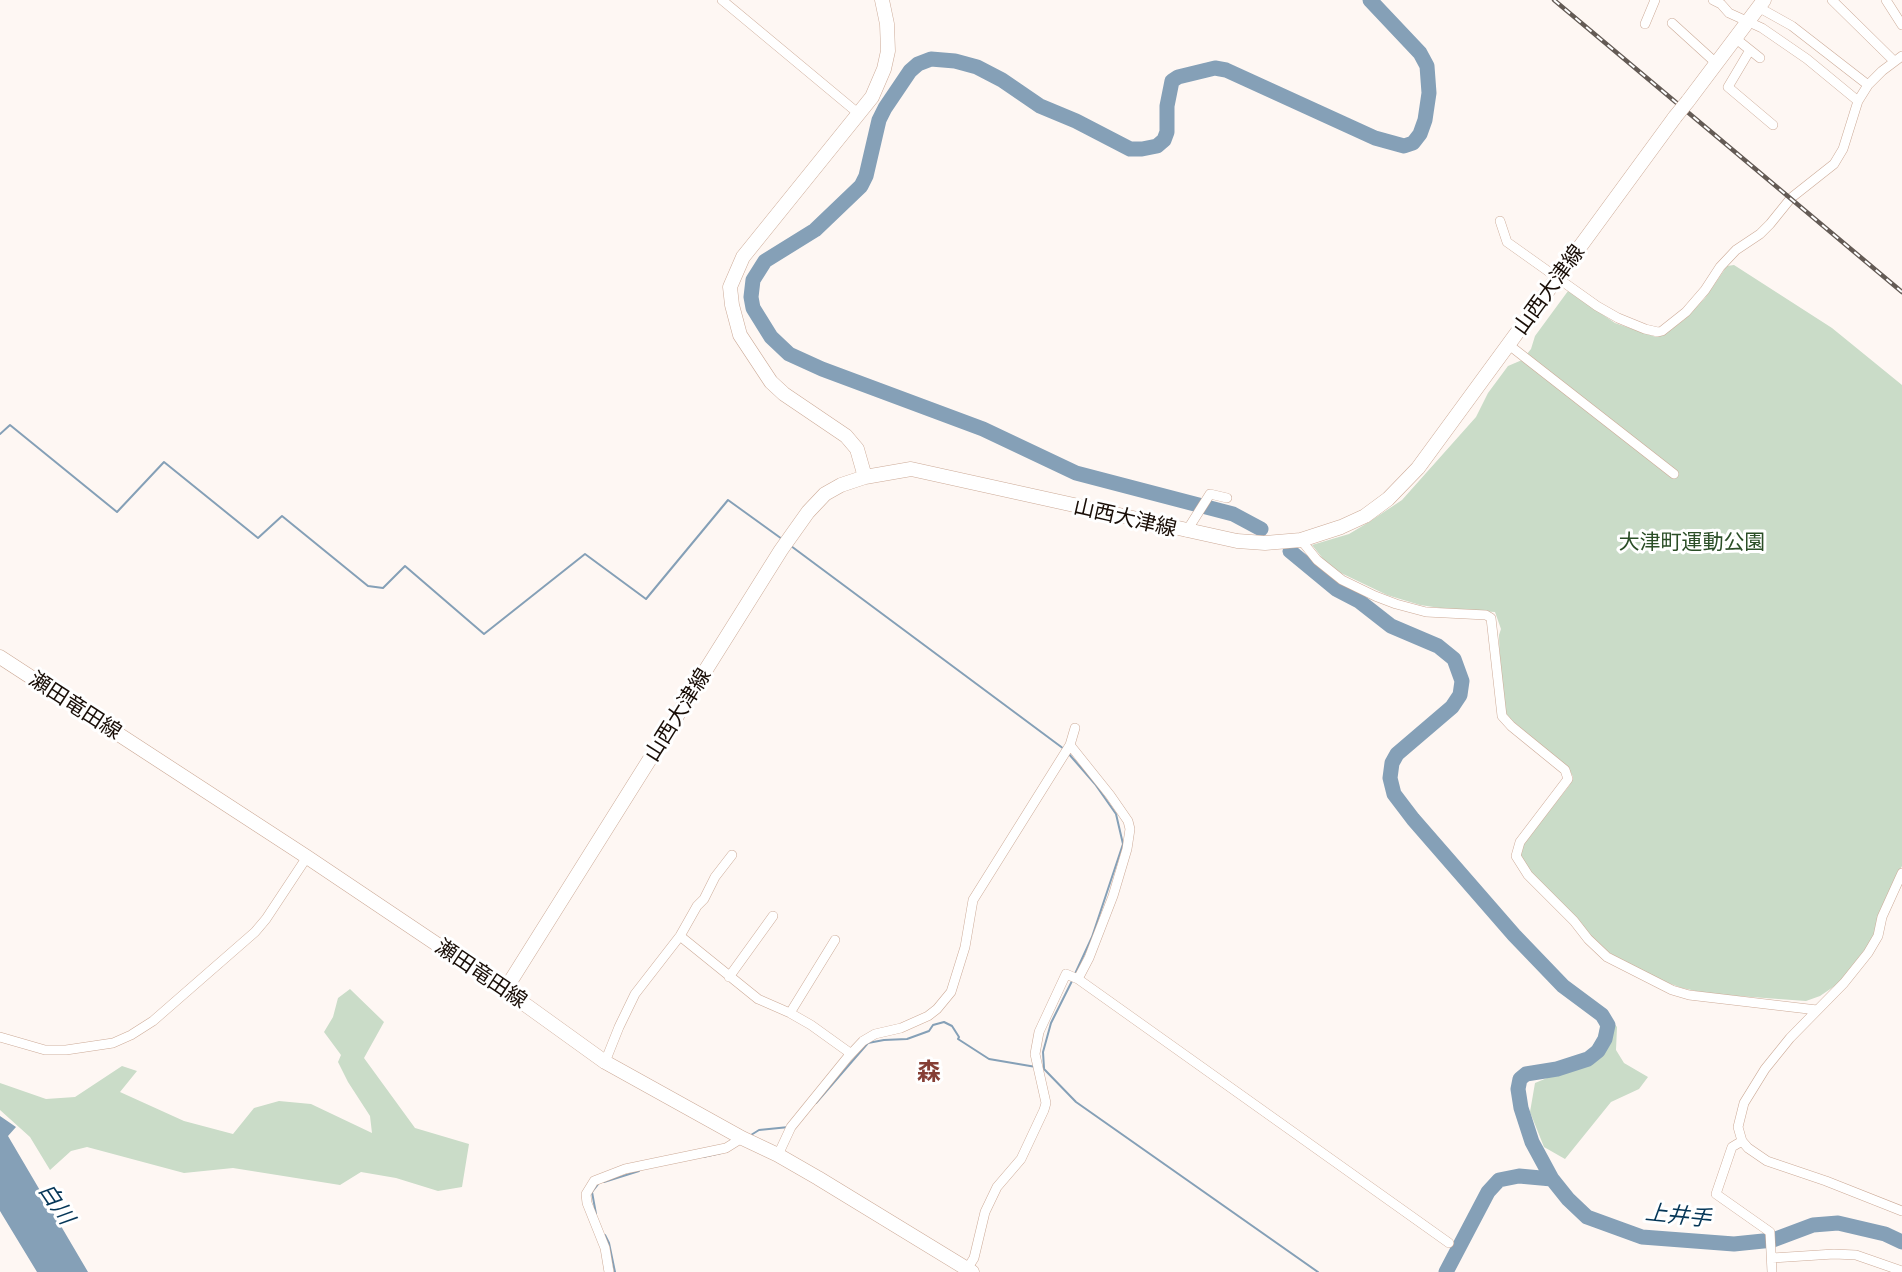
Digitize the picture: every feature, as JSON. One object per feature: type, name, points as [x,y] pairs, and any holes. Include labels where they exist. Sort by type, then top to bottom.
[{"type":"main road","points":[[865,477],[857,449],[846,436],[784,394],[771,382],[740,335],[730,288],[743,257],[872,97],[886,60],[887,24],[882,0]]},
{"type":"main road","name":"山西大津線","points":[[505,990],[781,550],[808,512],[825,494],[841,485],[865,477],[911,469],[1186,531],[1237,541],[1265,543],[1301,540],[1322,535],[1365,516],[1388,499],[1418,468],[1761,3]]},
{"type":"main road","name":"瀬田竜田線","points":[[0,657],[307,856],[505,990],[606,1062],[742,1138],[778,1155],[862,1204],[967,1271]]},
{"type":"street","points":[[722,0],[859,114]]},
{"type":"street","points":[[1645,24],[1655,0]]},
{"type":"street","points":[[1713,0],[1721,4],[1729,13],[1762,28],[1807,59],[1858,101]]},
{"type":"street","points":[[1500,221],[1507,242],[1597,306],[1618,318],[1651,330],[1658,332],[1666,329],[1686,312],[1736,250],[1760,234],[1791,198],[1834,164],[1843,149],[1858,101],[1868,85],[1898,59],[1832,0]]},
{"type":"street","points":[[1886,0],[1902,25]]},
{"type":"street","points":[[1761,3],[1868,85]]},
{"type":"street","points":[[1672,23],[1716,63]]},
{"type":"street","points":[[1735,38],[1760,58]]},
{"type":"street","points":[[1750,50],[1728,87],[1773,125]]},
{"type":"street","points":[[1509,345],[1674,474]]},
{"type":"street","points":[[1186,531],[1210,494],[1227,498]]},
{"type":"street","points":[[1301,540],[1317,560],[1342,580],[1375,596],[1426,612],[1486,615],[1491,618],[1502,716],[1565,770],[1568,779],[1520,842],[1516,856],[1528,875],[1607,957],[1672,990],[1702,998],[1816,1010]]},
{"type":"street","points":[[778,1155],[791,1127],[862,1041],[928,1016],[946,1000],[951,992],[965,947],[973,900],[1070,745],[1075,728]]},
{"type":"street","points":[[1070,745],[1110,795],[1128,821],[1130,829],[1127,849],[1113,897],[1089,958],[1078,979]]},
{"type":"street","points":[[606,1062],[618,1027],[635,994],[680,936],[715,877],[732,855]]},
{"type":"street","points":[[0,1037],[36,1048],[66,1050],[113,1043],[131,1035],[153,1021],[255,932],[307,856]]},
{"type":"street","points":[[1902,873],[1882,917],[1878,936],[1868,953],[1844,983],[1816,1010],[1765,1069],[1744,1103],[1738,1127],[1742,1141],[1767,1161],[1902,1211]]},
{"type":"street","points":[[729,977],[773,916]]},
{"type":"street","points":[[680,936],[758,999],[790,1013],[850,1053]]},
{"type":"street","points":[[790,1013],[835,940]]},
{"type":"street","points":[[967,1271],[974,1258],[980,1228],[997,1186],[1025,1153],[1044,1110],[1046,1103],[1035,1054],[1039,1032],[1066,974],[1078,979],[1449,1243]]},
{"type":"street","points":[[609,1272],[605,1248],[587,1203],[586,1194],[594,1181],[625,1169],[726,1148],[742,1138]]},
{"type":"street","points":[[1742,1141],[1732,1147],[1716,1194],[1770,1232],[1772,1272]]},
{"type":"street","points":[[1772,1258],[1834,1254],[1856,1256],[1902,1271]]},
{"type":"green space","name":"大津町運動公園","points":[[1734,265],[1832,328],[1902,385],[1902,866],[1879,913],[1873,940],[1842,981],[1820,996],[1806,1001],[1710,994],[1682,988],[1616,958],[1595,941],[1525,866],[1520,854],[1524,843],[1569,786],[1573,777],[1569,769],[1509,718],[1503,709],[1500,678],[1499,635],[1501,629],[1495,612],[1420,605],[1387,595],[1341,573],[1324,560],[1312,545],[1349,534],[1402,500],[1476,417],[1488,393],[1508,366],[1522,360],[1531,349],[1535,336],[1568,291],[1615,323],[1656,337],[1668,332],[1685,319],[1705,298],[1727,266]]},
{"type":"green space","points":[[350,989],[384,1022],[364,1058],[415,1128],[469,1144],[462,1187],[438,1191],[396,1178],[361,1172],[340,1185],[233,1168],[184,1173],[87,1147],[71,1151],[50,1170],[30,1137],[0,1110],[0,1083],[46,1099],[75,1097],[122,1066],[137,1071],[120,1092],[184,1121],[233,1134],[254,1108],[279,1101],[311,1104],[372,1133],[370,1116],[338,1062],[341,1055],[324,1032],[333,1017],[338,998]]},
{"type":"green space","points":[[1597,1003],[1617,1027],[1616,1050],[1624,1063],[1648,1077],[1639,1089],[1611,1102],[1565,1159],[1544,1147],[1530,1112],[1535,1083],[1571,1068],[1583,1059],[1598,1038],[1600,1028]]},
{"type":"water","points":[[0,1116],[16,1127],[8,1136],[88,1272],[37,1272],[0,1211]]},
{"type":"waterway","points":[[1261,529],[1233,514],[1076,473],[983,429],[822,369],[789,354],[771,337],[753,308],[751,297],[753,280],[765,261],[815,230],[861,186],[866,176],[879,120],[885,108],[910,71],[918,64],[931,59],[955,61],[977,67],[1002,80],[1040,106],[1076,121],[1130,149],[1157,146],[1164,140],[1167,132],[1167,106],[1172,81],[1178,77],[1215,68],[1226,70],[1375,138],[1404,146],[1413,143],[1420,134],[1425,120],[1429,93],[1427,66],[1420,53],[1370,0]]},
{"type":"waterway","points":[[0,434],[10,425],[117,512],[164,462],[258,538],[282,516],[368,586],[383,588],[405,566],[484,634],[585,554],[646,599],[728,500],[782,539]]},
{"type":"waterway","points":[[791,546],[1064,749]]},
{"type":"waterway","points":[[1290,551],[1336,589],[1359,601],[1391,626],[1438,646],[1454,659],[1462,681],[1460,695],[1452,707],[1397,754],[1392,763],[1390,778],[1394,794],[1514,935],[1563,986],[1602,1015],[1608,1025],[1605,1039],[1598,1051],[1588,1059],[1557,1069],[1526,1074],[1520,1079],[1518,1089],[1521,1108],[1532,1142],[1552,1179]]},
{"type":"waterway","points":[[1068,753],[1095,784],[1116,814],[1123,844],[1092,937],[1074,976]]},
{"type":"waterway","points":[[1044,1068],[1043,1052],[1051,1023],[1072,981]]},
{"type":"waterway","points":[[816,1103],[868,1043],[907,1039],[929,1031],[933,1025],[944,1022],[952,1026],[958,1039],[989,1059],[1036,1067]]},
{"type":"waterway","points":[[1044,1069],[1076,1102],[1318,1272]]},
{"type":"waterway","points":[[751,1135],[759,1130],[789,1127]]},
{"type":"waterway","points":[[703,1157],[721,1153]]},
{"type":"waterway","points":[[604,1182],[639,1171]]},
{"type":"waterway","name":"上井手","points":[[1446,1272],[1488,1192],[1499,1180],[1519,1176],[1552,1179],[1587,1217],[1642,1237],[1734,1244],[1773,1240],[1813,1225],[1838,1223],[1885,1234],[1902,1242]]},
{"type":"waterway","points":[[596,1214],[592,1192],[599,1183]]},
{"type":"waterway","points":[[605,1235],[615,1272]]},
{"type":"railway","points":[[1554,0],[1902,292]]},
{"type":"district","name":"森","points":[[929,1073]]},
{"type":"water label","name":"白川","points":[[56,1204]]}]
